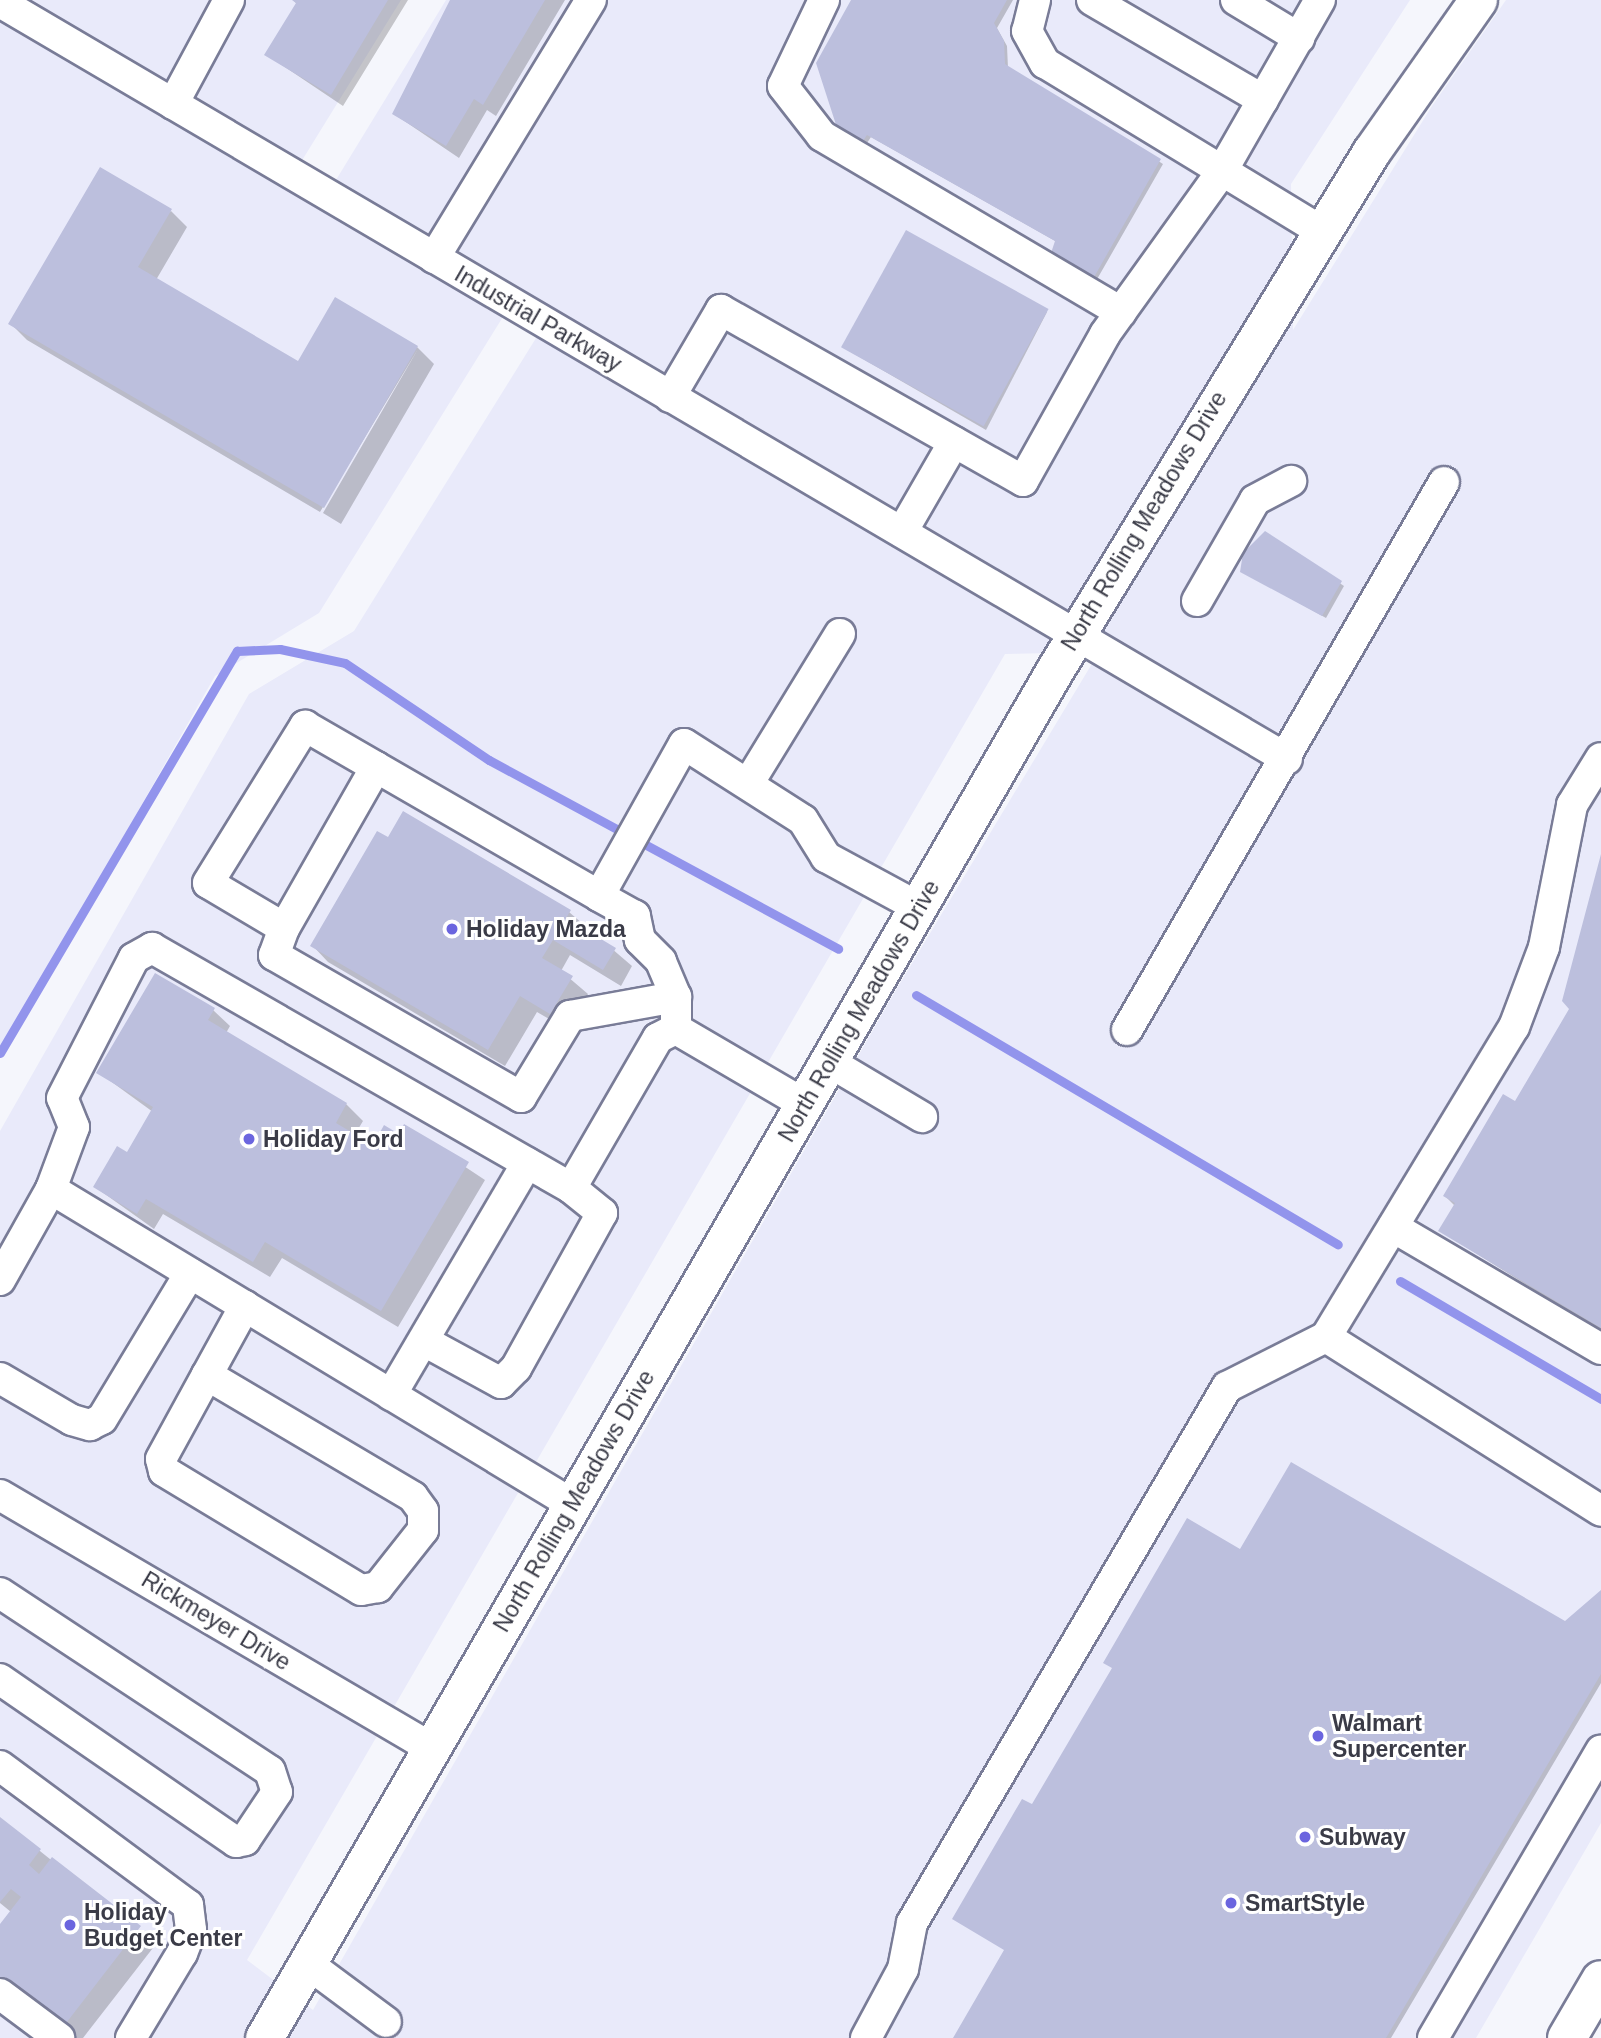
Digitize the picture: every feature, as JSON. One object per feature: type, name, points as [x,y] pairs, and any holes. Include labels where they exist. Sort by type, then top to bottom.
[{"type":"highway","points":[[1567,2038],[1601,1980]]},
{"type":"main road","name":"North Rolling Meadows Drive","points":[[264,2038],[572,1504],[831,1063],[1076,634],[1321,231],[1478,0]]},
{"type":"street","points":[[173,104],[229,0]]},
{"type":"street","points":[[434,258],[591,0]]},
{"type":"street","points":[[824,0],[783,86],[822,136],[1121,312]]},
{"type":"street","points":[[1035,0],[1027,31],[1045,63],[1321,231]]},
{"type":"street","points":[[1092,0],[1263,100]]},
{"type":"street","points":[[1236,0],[1299,38]]},
{"type":"street","points":[[670,397],[721,310],[1023,481],[1121,312],[1222,171],[1320,0]]},
{"type":"street","name":"Industrial Parkway","points":[[0,2],[1287,759]]},
{"type":"street","points":[[902,532],[954,442]]},
{"type":"street","points":[[1197,601],[1255,500],[1291,481]]},
{"type":"street","points":[[1127,1030],[1287,759],[1444,482]]},
{"type":"street","points":[[748,784],[840,634]]},
{"type":"street","points":[[284,928],[208,883],[306,726],[635,916],[640,940],[661,961],[676,997],[676,1028]]},
{"type":"street","points":[[599,896],[684,744],[803,820],[826,857],[918,907]]},
{"type":"street","points":[[866,2038],[903,1969],[912,1923],[1227,1387],[1326,1337],[1514,1027],[1544,947],[1572,805],[1601,758]]},
{"type":"street","points":[[376,767],[284,928],[274,955],[521,1097],[570,1016],[676,997]]},
{"type":"street","points":[[0,1280],[51,1189],[74,1127],[62,1098],[134,958],[152,948],[571,1188],[602,1213],[598,1228],[516,1368],[501,1383],[490,1382],[424,1341]]},
{"type":"street","points":[[676,1028],[806,1105]]},
{"type":"street","points":[[571,1188],[658,1038],[676,1028]]},
{"type":"street","points":[[831,1063],[922,1117]]},
{"type":"street","points":[[391,1395],[527,1163]]},
{"type":"street","points":[[51,1189],[572,1504]]},
{"type":"street","points":[[1393,1227],[1601,1349]]},
{"type":"street","points":[[0,1378],[72,1420],[90,1425],[102,1419],[190,1273]]},
{"type":"street","points":[[207,1375],[412,1497],[423,1511],[423,1530],[378,1587],[361,1590],[164,1471],[161,1459],[207,1375],[245,1306]]},
{"type":"street","points":[[1326,1337],[1601,1511]]},
{"type":"street","name":"Rickmeyer Drive","points":[[0,1494],[431,1748]]},
{"type":"street","points":[[0,1593],[270,1771],[277,1792],[245,1840],[236,1842],[0,1679]]},
{"type":"street","points":[[1433,2038],[1601,1750]]},
{"type":"street","points":[[0,1766],[188,1905],[191,1930],[182,1953],[131,2038]]},
{"type":"street","points":[[308,1964],[386,2022]]},
{"type":"street","points":[[0,1994],[59,2038]]},
{"type":"shaded area","points":[[0,0],[401,0],[293,175],[511,304],[319,613],[215,676],[0,1053]]},
{"type":"shaded area","points":[[446,0],[1410,0],[1291,184],[1293,330],[1432,106],[1506,0],[1601,0],[1601,1823],[1476,2038],[0,2038],[0,1131],[249,694],[354,631],[546,322],[328,193]],"holes":[[[1099,652],[893,995],[313,2010],[247,1960],[1005,654]]]},
{"type":"building","points":[[292,0],[388,0],[331,95],[264,55],[296,3]]},
{"type":"building","points":[[450,0],[545,0],[483,105],[474,99],[446,146],[392,114]]},
{"type":"building","points":[[851,0],[1007,0],[994,23],[1004,41],[1005,64],[1161,159],[1093,279],[1051,253],[1055,241],[867,135],[859,147],[839,134],[816,63]]},
{"type":"building","points":[[100,167],[172,209],[138,267],[298,361],[335,297],[418,346],[324,508],[8,324]]},
{"type":"building","points":[[906,230],[1049,309],[984,426],[841,347]]},
{"type":"building","points":[[1265,531],[1342,581],[1322,616],[1240,572],[1243,553]]},
{"type":"building","name":"Holiday Mazda","points":[[403,811],[571,910],[566,918],[616,948],[603,970],[553,940],[542,958],[573,976],[550,1014],[520,996],[488,1050],[310,946],[377,831],[388,837]]},
{"type":"building","points":[[1601,854],[1601,1328],[1438,1231],[1455,1203],[1443,1196],[1503,1094],[1515,1101],[1569,1009],[1562,1001]]},
{"type":"building","name":"Holiday Ford","points":[[155,973],[215,1008],[208,1020],[347,1103],[336,1123],[373,1145],[384,1125],[399,1134],[404,1124],[469,1162],[381,1311],[265,1242],[253,1262],[146,1199],[137,1214],[93,1187],[117,1146],[127,1152],[153,1107],[96,1073]]},
{"type":"building","name":"Walmart Supercenter","points":[[1291,1462],[1565,1621],[1601,1590],[1601,1674],[1386,2038],[953,2038],[1004,1950],[952,1919],[1022,1799],[1032,1804],[1112,1668],[1103,1663],[1187,1518],[1240,1549]]},
{"type":"building","name":"Holiday Budget Center","points":[[0,1817],[41,1849],[29,1865],[39,1874],[52,1857],[141,1926],[60,2031],[0,1985],[0,1924],[21,1897],[11,1889],[0,1902]]},
{"type":"waterway","points":[[0,1053],[237,651],[280,649],[345,663],[489,760],[838,949]]},
{"type":"waterway","points":[[916,995],[1338,1245]]},
{"type":"waterway","points":[[1400,1281],[1601,1399]]},
{"type":"place","name":"Holiday Mazda","points":[[452,929]]},
{"type":"place","name":"Holiday Ford","points":[[249,1139]]},
{"type":"place","name":"Walmart Supercenter","points":[[1318,1736]]},
{"type":"place","name":"Subway","points":[[1305,1837]]},
{"type":"place","name":"SmartStyle","points":[[1231,1903]]},
{"type":"place","name":"Holiday Budget Center","points":[[70,1925]]}]
